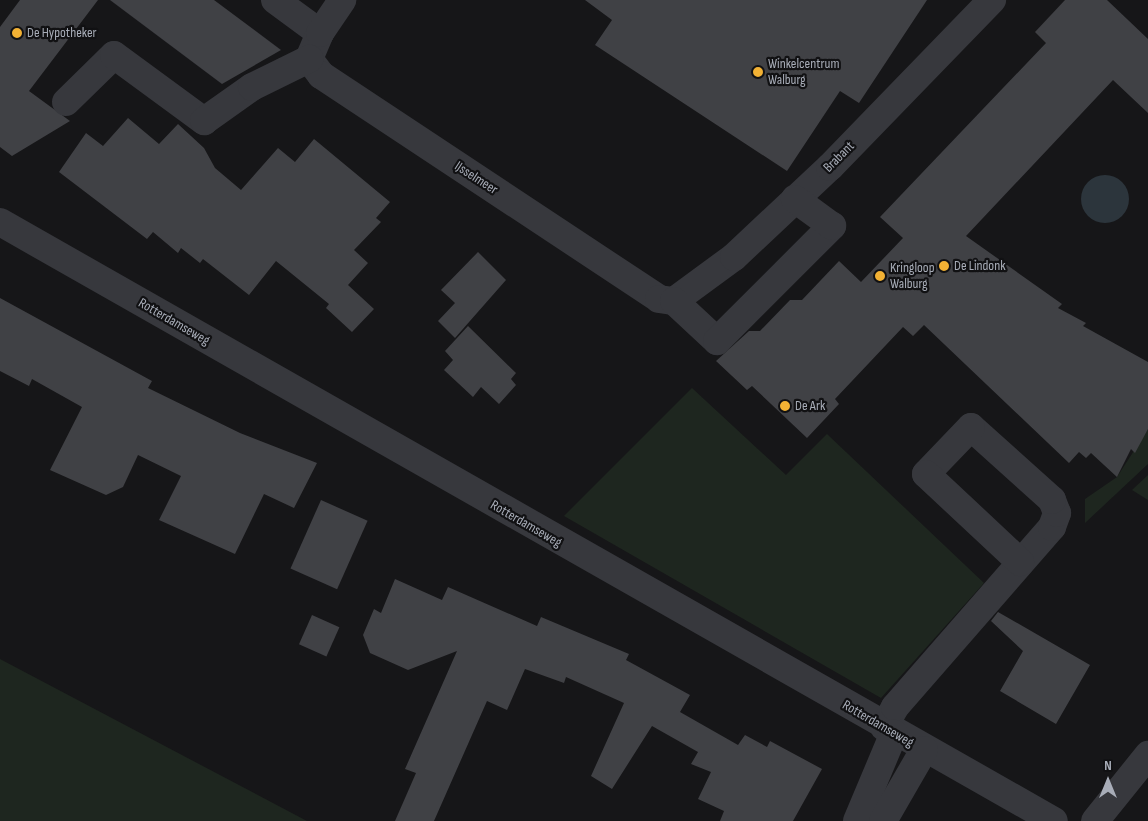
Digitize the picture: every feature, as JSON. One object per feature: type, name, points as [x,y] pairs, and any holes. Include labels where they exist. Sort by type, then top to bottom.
[{"type":"street","points":[[275,0],[320,33]]},
{"type":"street","points":[[66,102],[114,55],[204,121],[252,87],[309,59],[320,33],[342,0]]},
{"type":"street","name":"Brabant","points":[[674,301],[734,257],[795,199],[992,0]]},
{"type":"street","name":"IJsselmeer","points":[[309,59],[337,86],[659,299],[674,301]]},
{"type":"street","points":[[674,301],[717,341],[832,226],[795,199]]},
{"type":"street","name":"Rotterdamseweg","points":[[0,222],[924,750],[1054,821]]},
{"type":"street","points":[[857,821],[889,730],[895,707],[1052,527],[1057,513],[1052,500],[971,427],[926,474],[1020,562]]},
{"type":"street","points":[[883,821],[924,750]]},
{"type":"street","points":[[1096,821],[1148,755]]},
{"type":"shaded area","points":[[1100,175],[1110,175],[1119,179],[1125,185],[1128,190],[1128,208],[1119,219],[1110,223],[1100,223],[1091,219],[1085,213],[1081,204],[1081,194],[1085,185],[1091,179]]},
{"type":"shaded area","points":[[692,388],[786,475],[827,434],[984,583],[881,698],[564,516]]},
{"type":"shaded area","points":[[1148,429],[1148,464],[1085,523],[1085,499],[1117,477]]},
{"type":"shaded area","points":[[1148,475],[1148,500],[1132,490]]},
{"type":"shaded area","points":[[0,659],[307,821],[0,821]]},
{"type":"building","points":[[20,0],[98,0],[29,91],[70,121],[12,156],[0,147],[0,27]]},
{"type":"building","points":[[110,0],[214,0],[281,50],[222,84]]},
{"type":"building","name":"Winkelcentrum Walburg","points":[[585,0],[927,0],[859,103],[840,91],[787,171],[595,45],[612,20]]},
{"type":"building","name":"De Lindonk","points":[[1065,0],[1107,0],[1148,39],[1148,113],[1113,80],[966,236],[1062,304],[1058,308],[1086,323],[1083,326],[1148,362],[1148,429],[1135,453],[1131,449],[1117,477],[1091,453],[1086,458],[1079,452],[1069,463],[924,325],[913,336],[903,327],[835,399],[839,404],[807,438],[752,386],[747,390],[716,361],[749,331],[760,331],[790,300],[802,300],[839,261],[861,282],[903,238],[880,217],[1046,43],[1035,32]]},
{"type":"building","points":[[128,118],[159,144],[178,124],[204,148],[215,168],[241,190],[278,148],[295,162],[314,139],[390,202],[376,218],[381,222],[354,250],[368,263],[348,285],[374,309],[352,332],[326,308],[329,304],[276,261],[249,295],[203,259],[200,263],[181,248],[178,253],[153,232],[147,239],[59,172],[86,133],[103,146]]},
{"type":"building","points":[[478,252],[506,280],[455,338],[438,321],[455,303],[441,290]]},
{"type":"building","points":[[0,298],[152,381],[148,388],[240,433],[317,463],[294,508],[264,494],[235,554],[159,520],[181,476],[138,455],[123,487],[106,495],[50,470],[82,407],[32,379],[29,386],[0,371]]},
{"type":"building","points":[[468,326],[516,373],[511,379],[516,385],[499,404],[481,387],[473,397],[444,370],[453,360],[445,351]]},
{"type":"building","points":[[321,500],[368,521],[337,589],[290,569]]},
{"type":"building","points":[[395,579],[442,600],[448,587],[537,626],[541,617],[629,654],[626,660],[690,695],[680,712],[738,745],[745,735],[767,747],[770,741],[822,769],[793,821],[720,821],[724,811],[698,799],[711,772],[691,764],[698,752],[652,726],[612,789],[591,776],[624,703],[566,677],[564,683],[525,669],[507,710],[487,701],[434,821],[395,821],[416,773],[405,769],[457,651],[408,670],[370,653],[363,635],[374,609],[381,613]]},
{"type":"building","points":[[998,612],[1090,665],[1056,724],[1000,691],[1023,651],[991,621]]},
{"type":"building","points":[[312,615],[339,627],[326,656],[299,644]]},
{"type":"place","name":"De Hypotheker","points":[[17,33]]},
{"type":"place","name":"Winkelcentrum Walburg","points":[[758,72]]},
{"type":"place","name":"De Lindonk","points":[[944,266]]},
{"type":"place","name":"Kringloop Walburg","points":[[880,276]]},
{"type":"place","name":"De Ark","points":[[785,406]]}]
